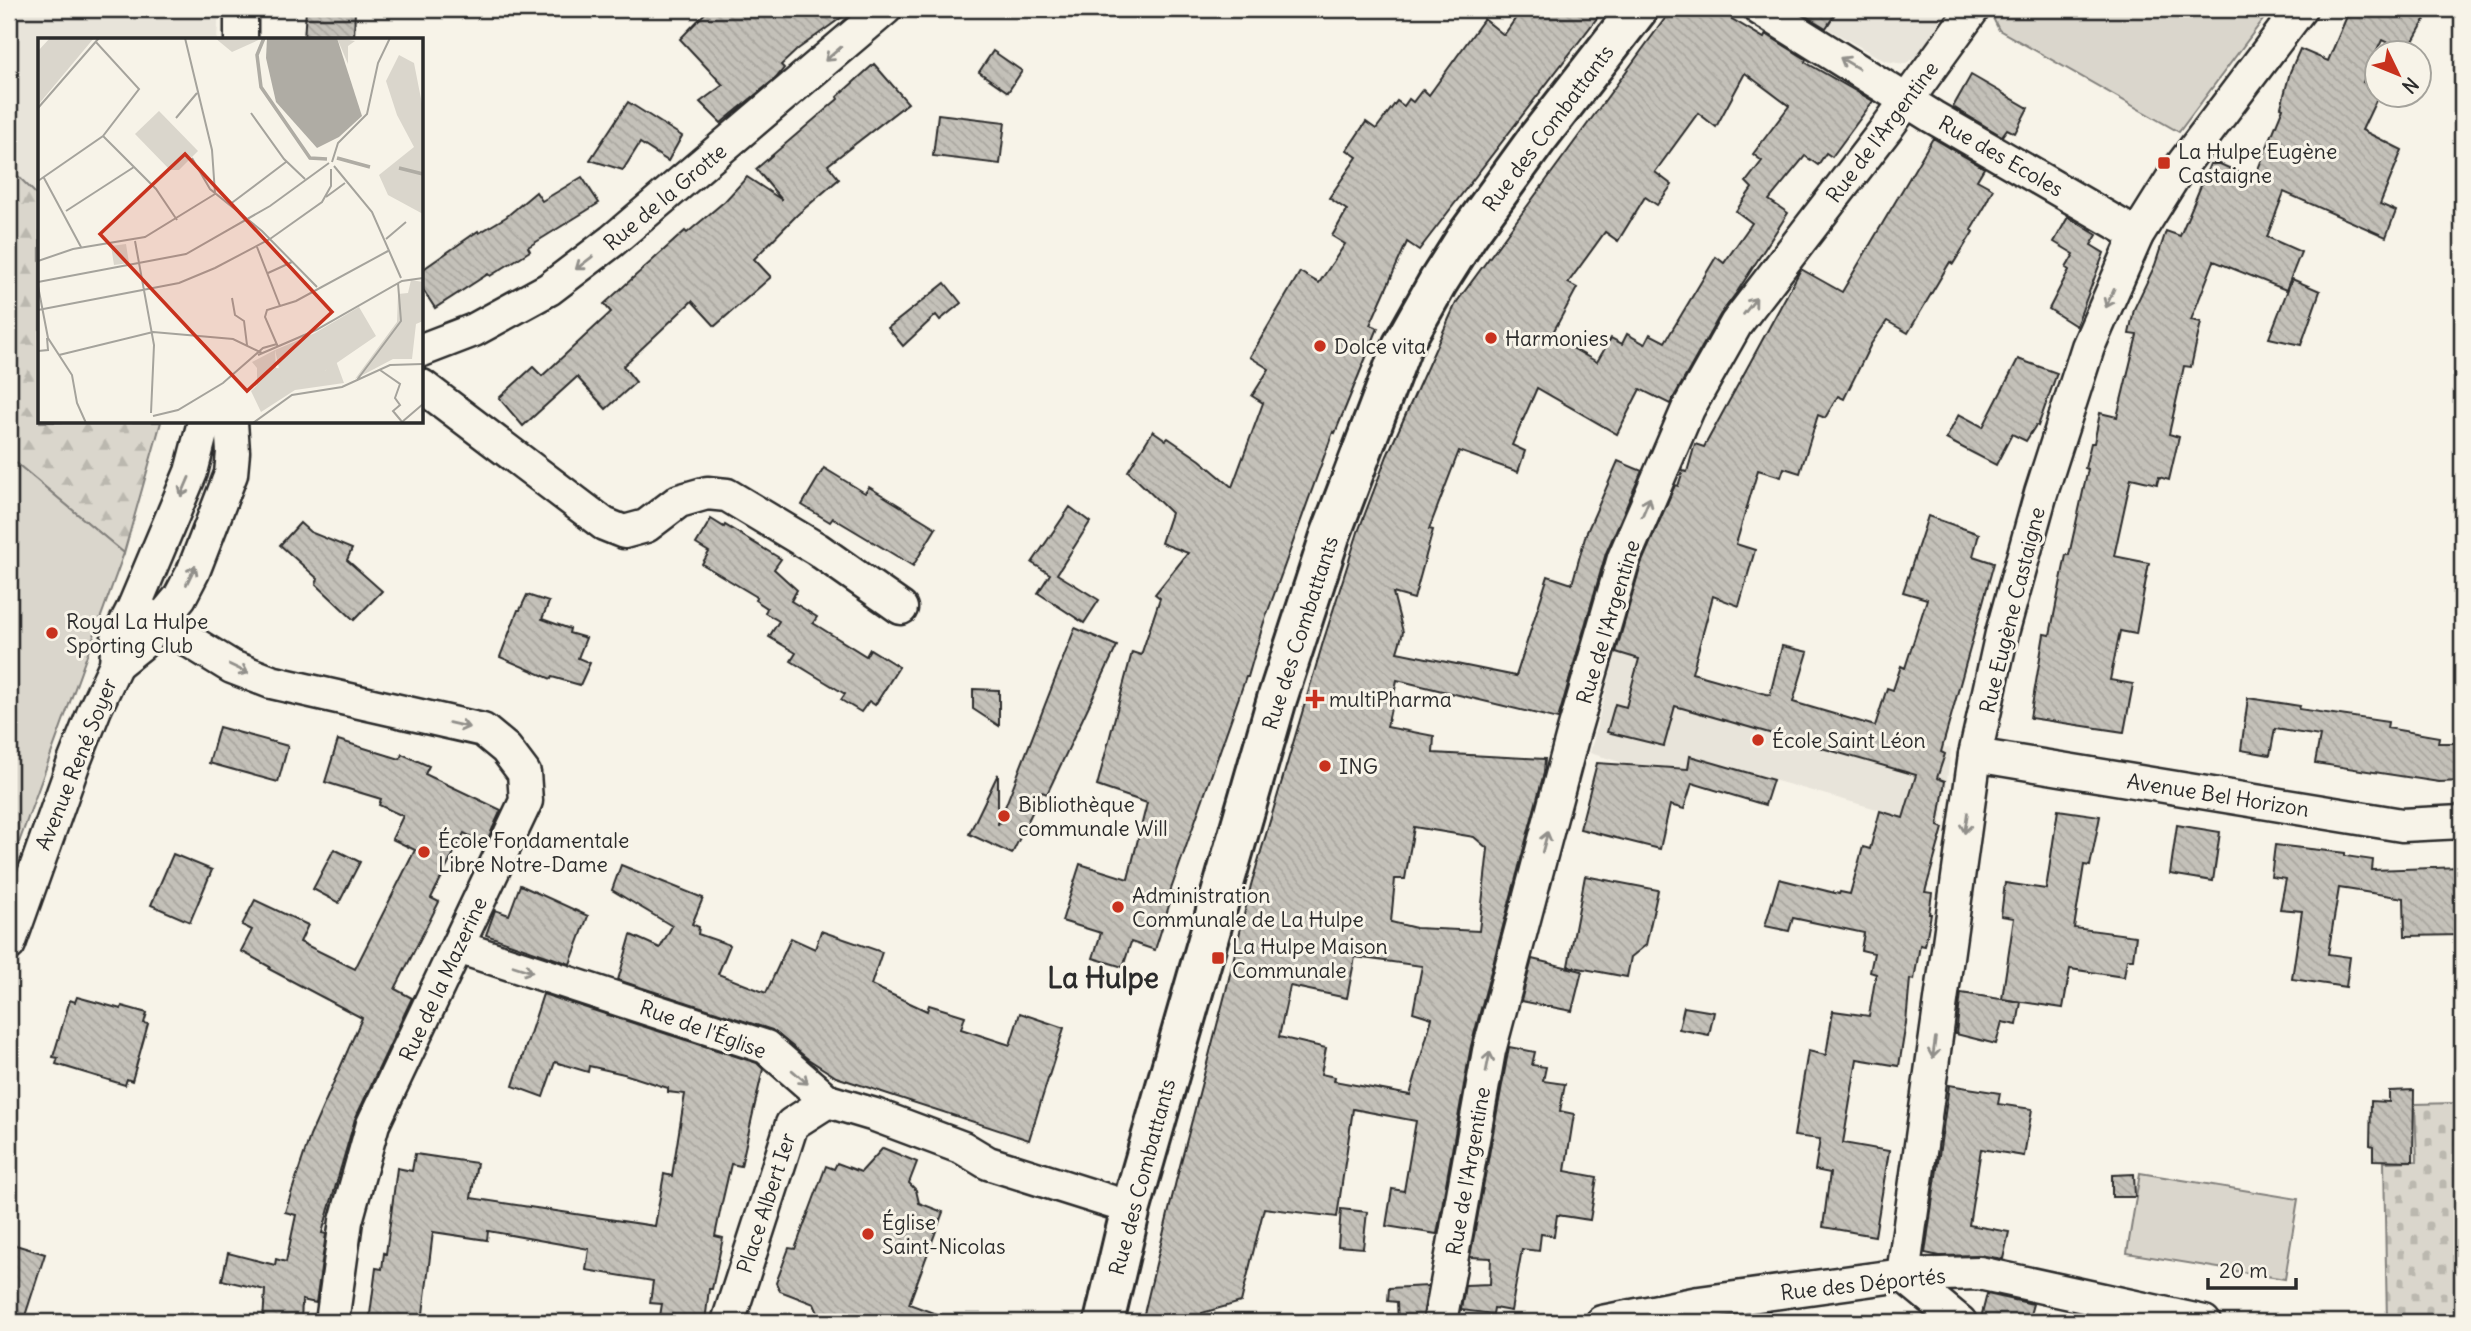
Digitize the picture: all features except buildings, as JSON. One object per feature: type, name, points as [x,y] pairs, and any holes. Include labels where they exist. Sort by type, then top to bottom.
[{"type":"main road","name":"Rue des Combattants","points":[[1104,1322],[1131,1208],[1277,699],[1330,536],[1402,346],[1469,233],[1537,139],[1638,9]]},
{"type":"street","points":[[240,38],[241,9]]},
{"type":"street","name":"Rue de la Grotte","points":[[424,349],[474,330],[549,289],[622,233],[885,9]]},
{"type":"street","name":"Rue des Ecoles","points":[[1760,9],[1907,100],[2137,235]]},
{"type":"street","name":"Rue de l'Argentine","points":[[1440,1322],[1489,1051],[1573,734],[1624,558],[1688,410],[1736,324],[1973,9]]},
{"type":"street","name":"Rue Eugène Castaigne","points":[[1903,1275],[1975,755],[2002,633],[2041,494],[2088,347],[2137,235],[2174,176],[2300,9]]},
{"type":"street","points":[[424,388],[604,524],[625,532],[646,526],[678,501],[707,493],[727,495],[817,550],[901,608]]},
{"type":"street","name":"Avenue René Soyer","points":[[9,944],[70,773],[116,664],[141,644],[146,615],[180,597],[194,572],[231,474],[223,425]]},
{"type":"street","name":"Rue de la Mazerine","points":[[146,615],[232,667],[271,682],[482,730],[506,749],[524,773],[526,801],[373,1124],[346,1221],[332,1322]]},
{"type":"street","name":"Avenue Bel Horizon","points":[[1975,755],[2402,825],[2462,822]]},
{"type":"street","name":"Rue de l'Église","points":[[458,947],[766,1047],[828,1101],[875,1115],[963,1148],[988,1163],[1131,1208]]},
{"type":"street","name":"Place Albert Ier","points":[[728,1322],[792,1124],[828,1101]]},
{"type":"street","name":"Rue des Déportés","points":[[1602,1322],[1699,1313],[1903,1275],[1979,1273],[2204,1322]]},
{"type":"street","points":[[1903,1275],[1960,1322]]},
{"type":"shaded area","points":[[9,9],[219,9],[217,38],[38,38],[38,196],[9,167]]},
{"type":"shaded area","points":[[1793,9],[1958,9],[1920,56],[1904,64],[1885,61]]},
{"type":"shaded area","name":"École Saint Léon","points":[[1616,652],[1951,749],[1941,827],[1773,780],[1763,805],[1590,753]]},
{"type":"green space","points":[[1998,9],[2271,9],[2179,132],[1999,30],[1994,20]]},
{"type":"green space","points":[[9,167],[38,196],[38,424],[160,424],[124,553],[9,457]]},
{"type":"green space","name":"Royal La Hulpe Sporting Club","points":[[9,457],[124,553],[9,870]]},
{"type":"green space","points":[[2462,1090],[2462,1322],[2387,1322],[2384,1162],[2417,1161],[2415,1104],[2455,1103],[2455,1091]]},
{"type":"green space","points":[[2140,1173],[2298,1199],[2285,1279],[2127,1253]]},
{"type":"place","name":"La Hulpe Eugène Castaigne","points":[[2164,163]]},
{"type":"place","name":"Harmonies","points":[[1491,338]]},
{"type":"place","name":"Dolce vita","points":[[1320,346]]},
{"type":"place","name":"Royal La Hulpe Sporting Club","points":[[52,633]]},
{"type":"place","name":"multiPharma","points":[[1315,699]]},
{"type":"place","name":"École Saint Léon","points":[[1758,740]]},
{"type":"place","name":"ING","points":[[1325,766]]},
{"type":"place","name":"Bibliothèque communale Will","points":[[1004,816]]},
{"type":"place","name":"École Fondamentale Libre Notre-Dame","points":[[424,852]]},
{"type":"place","name":"Administration Communale de La Hulpe","points":[[1118,907]]},
{"type":"place","name":"La Hulpe Maison Communale","points":[[1218,958]]},
{"type":"place","name":"Église Saint-Nicolas","points":[[868,1234]]},
{"type":"district","name":"La Hulpe","points":[[1103,978]]}]
